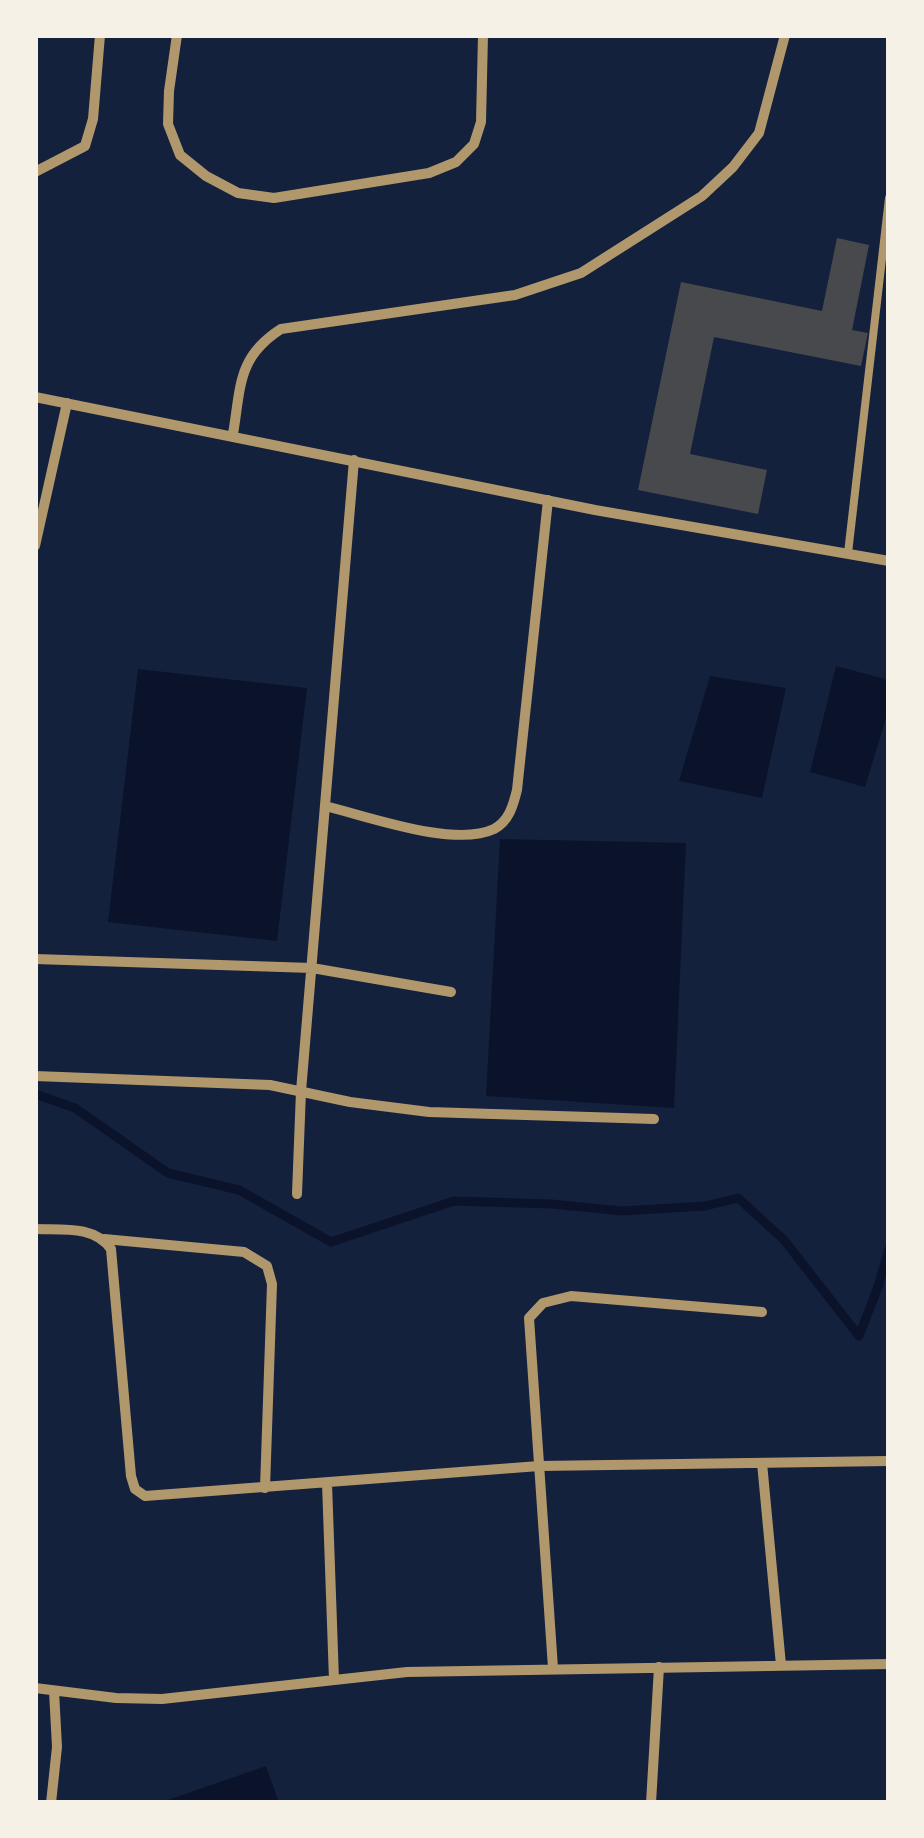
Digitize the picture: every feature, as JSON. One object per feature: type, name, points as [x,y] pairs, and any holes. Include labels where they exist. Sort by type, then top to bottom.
[{"type":"street","points":[[35,172],[85,146],[94,119],[100,35]]},
{"type":"street","points":[[177,35],[168,91],[168,124],[180,155],[206,176],[238,193],[274,198],[429,173],[456,162],[474,144],[482,122],[482,35]]},
{"type":"street","points":[[233,434],[245,365],[261,342],[281,329],[308,322],[515,295],[547,286],[582,273],[702,196],[734,167],[759,133],[785,35]]},
{"type":"street","points":[[35,397],[548,500],[889,561]]},
{"type":"street","points":[[35,546],[66,403]]},
{"type":"street","points":[[297,1194],[300,1091],[354,460]]},
{"type":"street","points":[[325,806],[443,834],[493,830],[506,819],[516,790],[548,500]]},
{"type":"street","points":[[35,959],[312,968],[451,992]]},
{"type":"street","points":[[35,1076],[270,1085],[350,1102],[429,1112],[654,1119]]},
{"type":"street","points":[[35,1229],[93,1232],[104,1239],[244,1252],[267,1266],[272,1284],[265,1488]]},
{"type":"street","points":[[104,1239],[114,1259],[131,1476],[135,1490],[145,1496],[540,1466],[889,1461]]},
{"type":"street","points":[[553,1668],[530,1318],[544,1302],[571,1296],[762,1312]]},
{"type":"street","points":[[762,1463],[780,1666]]},
{"type":"street","points":[[326,1483],[334,1680]]},
{"type":"street","points":[[35,1688],[162,1699],[407,1672],[889,1664]]},
{"type":"street","points":[[652,1803],[659,1668]]},
{"type":"street","points":[[51,1803],[57,1747],[54,1691]]},
{"type":"lane","points":[[848,554],[889,198]]},
{"type":"water","points":[[836,666],[889,680],[889,708],[865,787],[810,772]]},
{"type":"water","points":[[138,669],[307,688],[277,941],[108,922]]},
{"type":"water","points":[[710,676],[786,688],[762,798],[679,781]]},
{"type":"water","points":[[500,839],[686,843],[674,1108],[486,1096]]},
{"type":"water","points":[[266,1766],[279,1803],[159,1803]]},
{"type":"building","points":[[837,238],[869,245],[852,330],[868,333],[861,366],[714,337],[690,454],[767,470],[758,514],[638,490],[681,282],[822,311]]},
{"type":"waterway","points":[[35,1094],[75,1108],[168,1173],[239,1190],[331,1242],[454,1201],[622,1211],[705,1206],[738,1198],[784,1240],[859,1336],[889,1249]]}]
